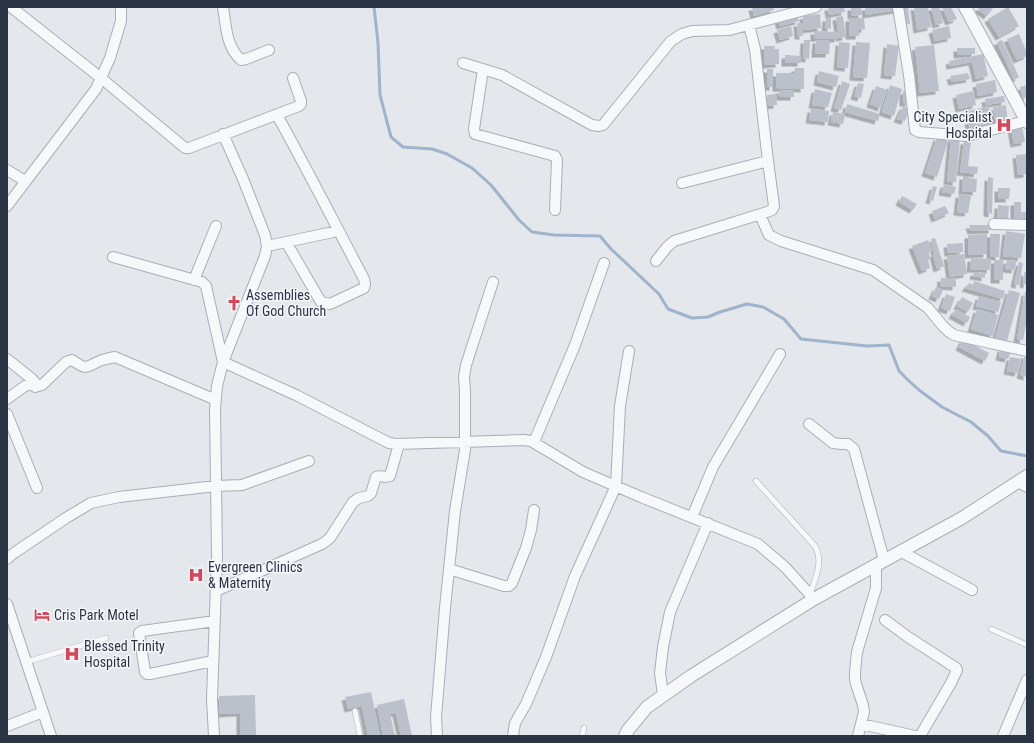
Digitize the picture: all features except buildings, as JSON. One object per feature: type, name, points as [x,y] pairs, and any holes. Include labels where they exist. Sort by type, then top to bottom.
[{"type":"street","points":[[11,7],[101,78],[185,148],[189,148],[299,106],[301,101],[293,78]]},
{"type":"street","points":[[7,206],[96,89],[110,58],[121,21],[121,7]]},
{"type":"street","points":[[223,7],[228,42],[241,60],[269,50]]},
{"type":"street","points":[[463,63],[502,75],[592,125],[599,126],[603,125],[672,41],[682,34],[692,31],[729,30],[816,7]]},
{"type":"street","points":[[898,7],[909,75],[915,130],[919,132],[967,136],[1027,122],[965,7]]},
{"type":"street","points":[[656,261],[674,241],[760,215],[772,210],[774,206],[755,49],[749,25]]},
{"type":"street","points":[[483,69],[474,130],[475,134],[555,156],[557,160],[555,210]]},
{"type":"street","points":[[277,115],[364,279],[364,288],[330,304],[321,302],[286,242]]},
{"type":"street","points":[[214,736],[212,699],[217,556],[217,386],[223,362],[265,256],[267,246],[265,235],[246,186],[223,134]]},
{"type":"street","points":[[682,183],[768,162]]},
{"type":"street","points":[[7,170],[25,181]]},
{"type":"street","points":[[760,215],[769,235],[781,241],[873,270],[928,308],[942,325],[954,335],[1027,351]]},
{"type":"street","points":[[994,224],[1027,224]]},
{"type":"street","points":[[194,280],[216,226]]},
{"type":"street","points":[[267,246],[338,231]]},
{"type":"street","points":[[112,257],[202,282],[206,286],[223,362]]},
{"type":"street","points":[[534,442],[575,345],[604,263]]},
{"type":"street","points":[[437,736],[436,717],[449,569],[455,511],[465,450],[464,377],[466,365],[493,282]]},
{"type":"street","points":[[513,736],[515,723],[526,704],[546,657],[575,576],[616,486],[620,406],[629,352]]},
{"type":"street","points":[[692,517],[712,467],[780,354]]},
{"type":"street","points":[[7,399],[25,386],[32,384],[35,387],[42,385],[66,362],[72,360],[81,366],[86,367],[102,360],[115,357],[216,400]]},
{"type":"street","points":[[7,359],[32,379],[38,386]]},
{"type":"street","points":[[223,362],[298,396],[389,443],[399,444],[524,440],[534,442],[583,472],[758,544],[785,567],[812,596]]},
{"type":"street","points":[[7,414],[37,488]]},
{"type":"street","points":[[809,424],[833,443],[848,444],[854,449],[880,562],[876,588],[857,652],[855,679],[864,712],[858,736]]},
{"type":"street","points":[[216,591],[322,544],[330,538],[353,502],[359,498],[368,496],[371,493],[376,477],[379,476],[387,478],[390,476],[399,444]]},
{"type":"street","points":[[7,559],[91,502],[119,497],[216,486],[242,485],[308,460]]},
{"type":"street","points":[[624,736],[646,707],[812,596],[900,552],[1024,482]]},
{"type":"street","points":[[449,569],[504,586],[509,586],[512,583],[526,548],[534,510]]},
{"type":"street","points":[[663,695],[660,673],[663,647],[670,612],[708,523]]},
{"type":"street","points":[[900,552],[972,590]]},
{"type":"street","points":[[8,608],[51,736]]},
{"type":"street","points":[[885,620],[957,670],[920,736]]},
{"type":"street","points":[[213,661],[146,674],[144,672],[139,633],[142,631],[215,621]]},
{"type":"street","points":[[1003,736],[1027,680]]},
{"type":"street","points":[[7,726],[43,712]]},
{"type":"street","points":[[861,724],[916,736]]},
{"type":"lane","points":[[756,481],[815,546],[818,552],[818,572],[812,596]]},
{"type":"lane","points":[[991,629],[1027,645]]},
{"type":"lane","points":[[26,662],[106,638]]},
{"type":"lane","points":[[355,711],[360,736]]},
{"type":"lane","points":[[582,736],[584,728]]},
{"type":"waterway","points":[[374,7],[378,43],[380,95],[391,137],[403,147],[432,149],[447,154],[472,168],[491,185],[519,220],[532,232],[554,235],[600,236],[611,249],[659,294],[668,309],[692,318],[708,317],[747,304],[763,307],[784,319],[801,339],[867,346],[889,345],[899,371],[919,390],[942,407],[971,422],[988,436],[1001,451],[1027,456]]},
{"type":"place","name":"City Specialist Hospital","points":[[1004,125]]},
{"type":"place","name":"Assemblies Of God Church","points":[[234,303]]},
{"type":"place","name":"Evergreen Clinics & Maternity","points":[[196,575]]},
{"type":"place","name":"Cris Park Motel","points":[[42,615]]},
{"type":"place","name":"Blessed Trinity Hospital","points":[[72,654]]}]
